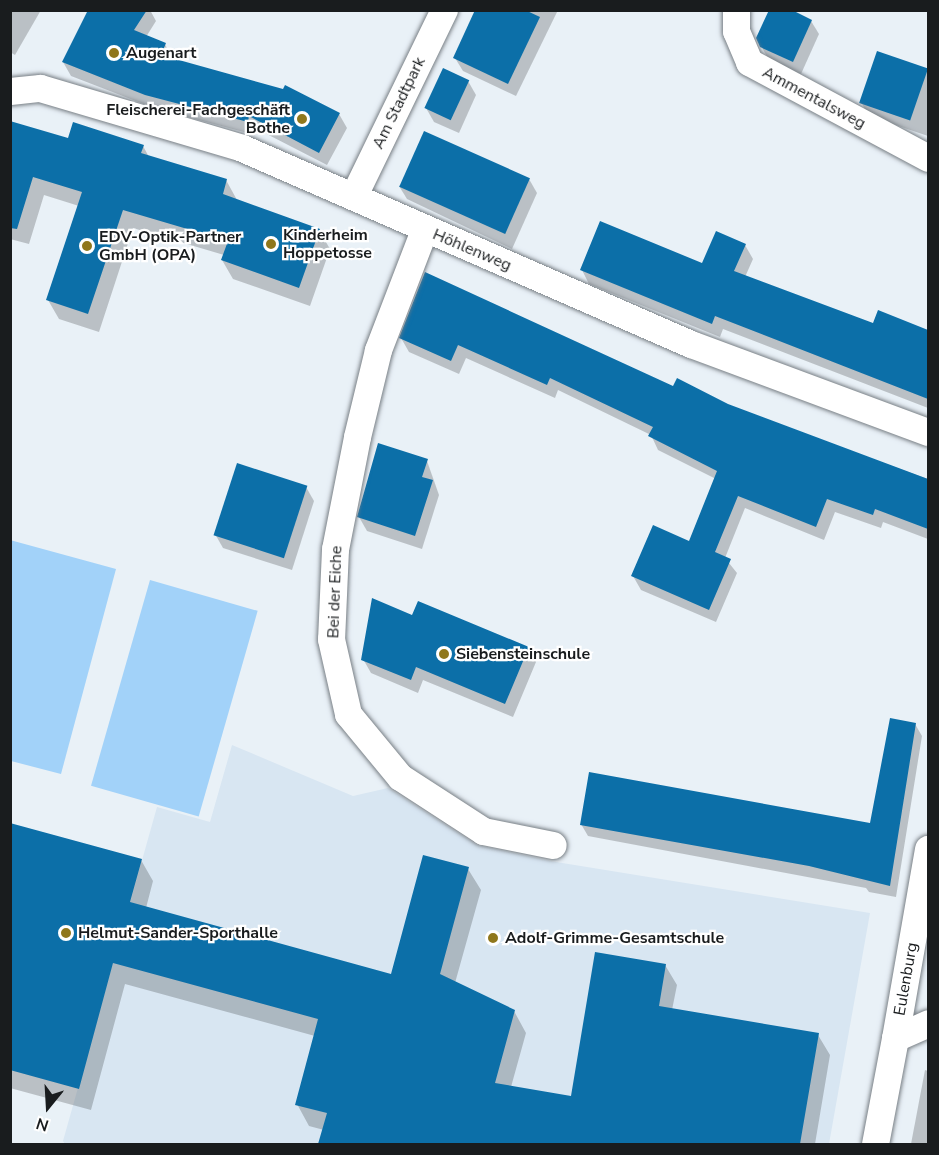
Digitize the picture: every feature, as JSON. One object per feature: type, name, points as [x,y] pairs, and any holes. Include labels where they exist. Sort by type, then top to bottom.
[{"type":"street","name":"Am Stadtpark","points":[[354,195],[444,10]]},
{"type":"street","name":"Ammentalsweg","points":[[736,10],[736,31],[748,62],[928,158]]},
{"type":"street","name":"Höhlenweg","points":[[10,91],[40,88],[242,148],[354,195],[424,230],[691,344],[928,432]]},
{"type":"street","name":"Bei der Eiche","points":[[424,230],[378,350],[357,437],[335,549],[331,639],[348,714],[400,777],[483,831],[553,845]]},
{"type":"street","name":"Eulenburg","points":[[875,1144],[928,849]]},
{"type":"street","name":"Eulenburg","points":[[895,1038],[928,1023]]},
{"type":"shaded area","points":[[10,540],[116,569],[61,774],[11,761]]},
{"type":"shaded area","points":[[150,580],[258,611],[199,817],[91,786]]},
{"type":"shaded area","name":"Adolf-Grimme-Gesamtschule","points":[[232,745],[353,796],[388,788],[477,845],[550,861],[870,913],[829,1144],[65,1144],[63,1141],[157,807],[210,822]]},
{"type":"building","points":[[88,10],[147,10],[134,30],[166,43],[161,55],[283,89],[285,85],[340,113],[319,153],[249,116],[248,122],[145,95],[62,62]]},
{"type":"building","points":[[475,10],[525,10],[540,17],[508,84],[453,58]]},
{"type":"building","points":[[769,10],[792,10],[812,20],[793,62],[760,47],[756,38]]},
{"type":"building","points":[[877,51],[928,69],[910,121],[859,103]]},
{"type":"building","points":[[443,68],[469,80],[451,120],[424,108]]},
{"type":"building","points":[[10,121],[68,138],[73,122],[144,145],[141,153],[227,179],[223,194],[320,229],[299,288],[221,260],[228,241],[123,210],[88,314],[46,300],[82,192],[33,177],[17,229],[10,228]]},
{"type":"building","points":[[424,131],[530,178],[505,234],[399,187]]},
{"type":"building","points":[[600,221],[702,263],[716,231],[746,244],[734,271],[873,323],[878,310],[928,330],[928,399],[715,316],[712,324],[580,270]]},
{"type":"building","points":[[425,272],[673,386],[677,378],[728,404],[928,479],[928,529],[875,509],[873,515],[827,499],[816,527],[738,496],[715,552],[731,559],[709,610],[631,576],[653,525],[689,541],[717,471],[648,436],[653,427],[550,378],[547,385],[458,345],[451,361],[399,338]]},
{"type":"building","points":[[378,443],[428,459],[422,477],[433,480],[415,536],[357,517]]},
{"type":"building","points":[[237,463],[307,486],[284,558],[214,535]]},
{"type":"building","name":"Siebensteinschule","points":[[372,598],[412,615],[418,601],[529,647],[505,704],[416,667],[411,680],[361,660]]},
{"type":"building","points":[[890,718],[916,723],[890,886],[809,866],[580,825],[589,772],[870,823]]},
{"type":"building","points":[[10,823],[142,859],[130,902],[391,974],[423,855],[469,867],[440,974],[515,1010],[495,1083],[571,1096],[595,952],[666,964],[659,1006],[819,1033],[800,1144],[318,1144],[327,1113],[295,1105],[318,1019],[113,963],[79,1089],[10,1070]]},
{"type":"place","name":"Augenart","points":[[114,53]]},
{"type":"place","name":"Fleischerei-Fachgeschäft Bothe","points":[[302,119]]},
{"type":"place","name":"Kinderheim Hoppetosse","points":[[271,244]]},
{"type":"place","name":"EDV-Optik-Partner GmbH (OPA)","points":[[87,246]]},
{"type":"place","name":"Siebensteinschule","points":[[444,654]]},
{"type":"place","name":"Helmut-Sander-Sporthalle","points":[[66,933]]},
{"type":"place","name":"Adolf-Grimme-Gesamtschule","points":[[493,938]]}]
